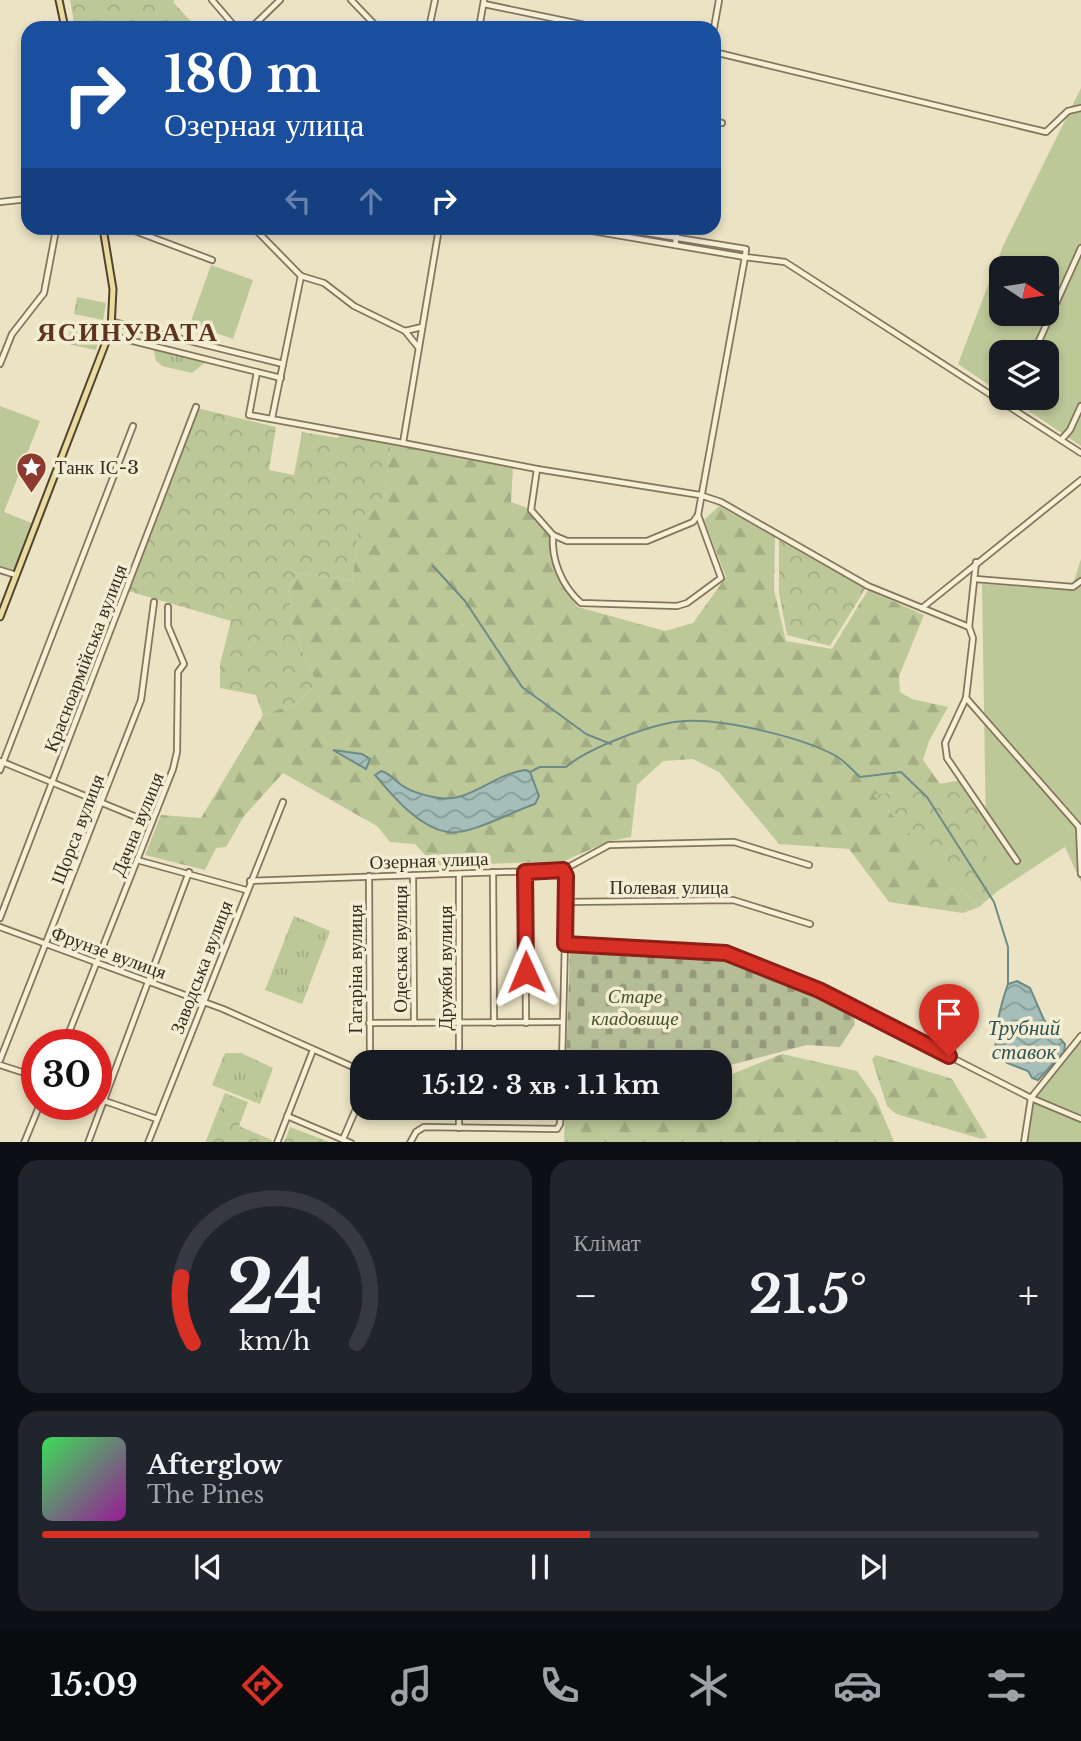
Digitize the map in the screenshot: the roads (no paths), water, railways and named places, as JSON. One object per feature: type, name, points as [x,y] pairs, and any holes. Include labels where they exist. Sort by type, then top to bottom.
[{"type":"main road","points":[[59,0],[64,21]]},
{"type":"main road","points":[[0,617],[113,322],[113,289],[104,235]]},
{"type":"street","points":[[212,0],[230,21]]},
{"type":"street","points":[[258,21],[280,0]]},
{"type":"street","points":[[351,0],[371,21]]},
{"type":"street","points":[[430,21],[435,0]]},
{"type":"street","points":[[715,21],[719,0]]},
{"type":"street","points":[[480,21],[484,2],[568,21]]},
{"type":"street","points":[[721,54],[1045,132],[1068,111],[1081,107]]},
{"type":"street","points":[[0,202],[21,200]]},
{"type":"street","points":[[0,364],[12,334],[44,293],[55,235]]},
{"type":"street","points":[[145,235],[212,261]]},
{"type":"street","points":[[261,235],[301,276],[324,283],[354,306],[405,331],[419,347]]},
{"type":"street","points":[[403,443],[438,235]]},
{"type":"street","points":[[616,235],[785,262],[989,394]]},
{"type":"street","points":[[553,535],[553,554],[559,572],[580,603],[677,606],[687,603],[721,578],[698,515],[699,495],[746,249],[663,235]]},
{"type":"street","points":[[675,245],[676,237]]},
{"type":"street","points":[[1039,340],[1081,248]]},
{"type":"street","points":[[272,418],[301,276]]},
{"type":"street","points":[[113,322],[283,364]]},
{"type":"street","points":[[405,331],[422,327]]},
{"type":"street","points":[[109,335],[281,378]]},
{"type":"street","points":[[257,372],[249,415],[537,469],[699,495],[721,502],[868,586],[969,627]]},
{"type":"street","points":[[1060,440],[1070,430],[1081,406]]},
{"type":"street","name":"Красноармійська вулиця","points":[[0,918],[196,407]]},
{"type":"street","points":[[1014,410],[1081,453]]},
{"type":"street","points":[[0,770],[133,426]]},
{"type":"street","points":[[537,469],[531,510],[553,535],[567,541],[647,541],[693,522],[698,515]]},
{"type":"street","points":[[922,608],[1081,480]]},
{"type":"street","points":[[976,562],[969,627],[973,638],[965,698],[945,743],[947,758],[1017,861]]},
{"type":"street","points":[[0,570],[16,575]]},
{"type":"street","points":[[975,579],[1073,587],[1081,581]]},
{"type":"street","name":"Щорса вулиця","points":[[0,1059],[48,944],[141,700],[154,602]]},
{"type":"street","name":"Дачна вулиця","points":[[70,1029],[176,761],[178,672],[184,664],[168,626],[168,607]]},
{"type":"street","points":[[965,698],[1080,828],[1081,874]]},
{"type":"street","points":[[1,762],[151,824]]},
{"type":"street","name":"Заводська вулиця","points":[[148,1142],[283,802]]},
{"type":"street","name":"Озерная улица","points":[[250,881],[563,870],[609,845],[734,842],[809,865]]},
{"type":"street","points":[[137,860],[189,872],[246,890]]},
{"type":"street","points":[[562,1050],[566,902],[566,876],[563,870]]},
{"type":"street","points":[[112,1082],[189,872]]},
{"type":"street","points":[[525,872],[526,1023]]},
{"type":"street","points":[[493,873],[494,1023]]},
{"type":"street","name":"Дружби вулиця","points":[[459,874],[459,1050]]},
{"type":"street","name":"Одеська вулиця","points":[[413,875],[414,1023]]},
{"type":"street","name":"Гагаріна вулиця","points":[[369,876],[370,1050]]},
{"type":"street","name":"Полевая улица","points":[[566,902],[733,900],[810,924]]},
{"type":"street","name":"Фрунзе вулиця","points":[[0,927],[202,1002],[350,1066]]},
{"type":"street","points":[[565,944],[726,953],[819,990],[1031,1098],[1081,1119]]},
{"type":"street","points":[[369,1023],[563,1022]]},
{"type":"street","points":[[1024,1142],[1031,1098],[1081,1036]]},
{"type":"street","points":[[277,1142],[313,1051]]},
{"type":"street","points":[[0,1065],[21,1072]]},
{"type":"street","points":[[112,1103],[157,1119]]},
{"type":"street","points":[[287,1116],[349,1142]]},
{"type":"street","points":[[24,1142],[33,1120]]},
{"type":"street","points":[[88,1142],[97,1120]]},
{"type":"street","points":[[343,1139],[351,1120]]},
{"type":"street","points":[[459,1120],[459,1128]]},
{"type":"street","points":[[411,1142],[416,1132],[424,1127],[553,1130],[560,1124],[560,1120]]},
{"type":"water","points":[[333,750],[362,754],[370,759],[366,769]]},
{"type":"water","points":[[384,772],[410,790],[446,799],[470,793],[514,772],[530,772],[539,796],[535,804],[479,827],[456,832],[436,829],[416,817],[375,775]]},
{"type":"water","name":"Трубний ставок","points":[[1017,981],[1030,988],[1044,1020],[1065,1044],[1064,1052],[1038,1080],[1032,1078],[1028,1071],[1007,1063],[996,1052],[997,1027],[1003,1000],[1008,984]]},
{"type":"waterway","points":[[433,566],[465,601],[522,687],[586,734],[611,744]]},
{"type":"waterway","points":[[530,772],[540,767],[566,767],[623,737],[672,722],[685,721],[741,726],[804,742],[836,756],[860,777],[901,772],[927,797],[994,902],[1008,947],[1008,984]]},
{"type":"place","name":"Танк ІС-3","points":[[32,494]]},
{"type":"district","name":"ЯСИНУВАТА","points":[[128,332]]},
{"type":"park label","name":"Старе кладовище","points":[[635,1007]]}]
